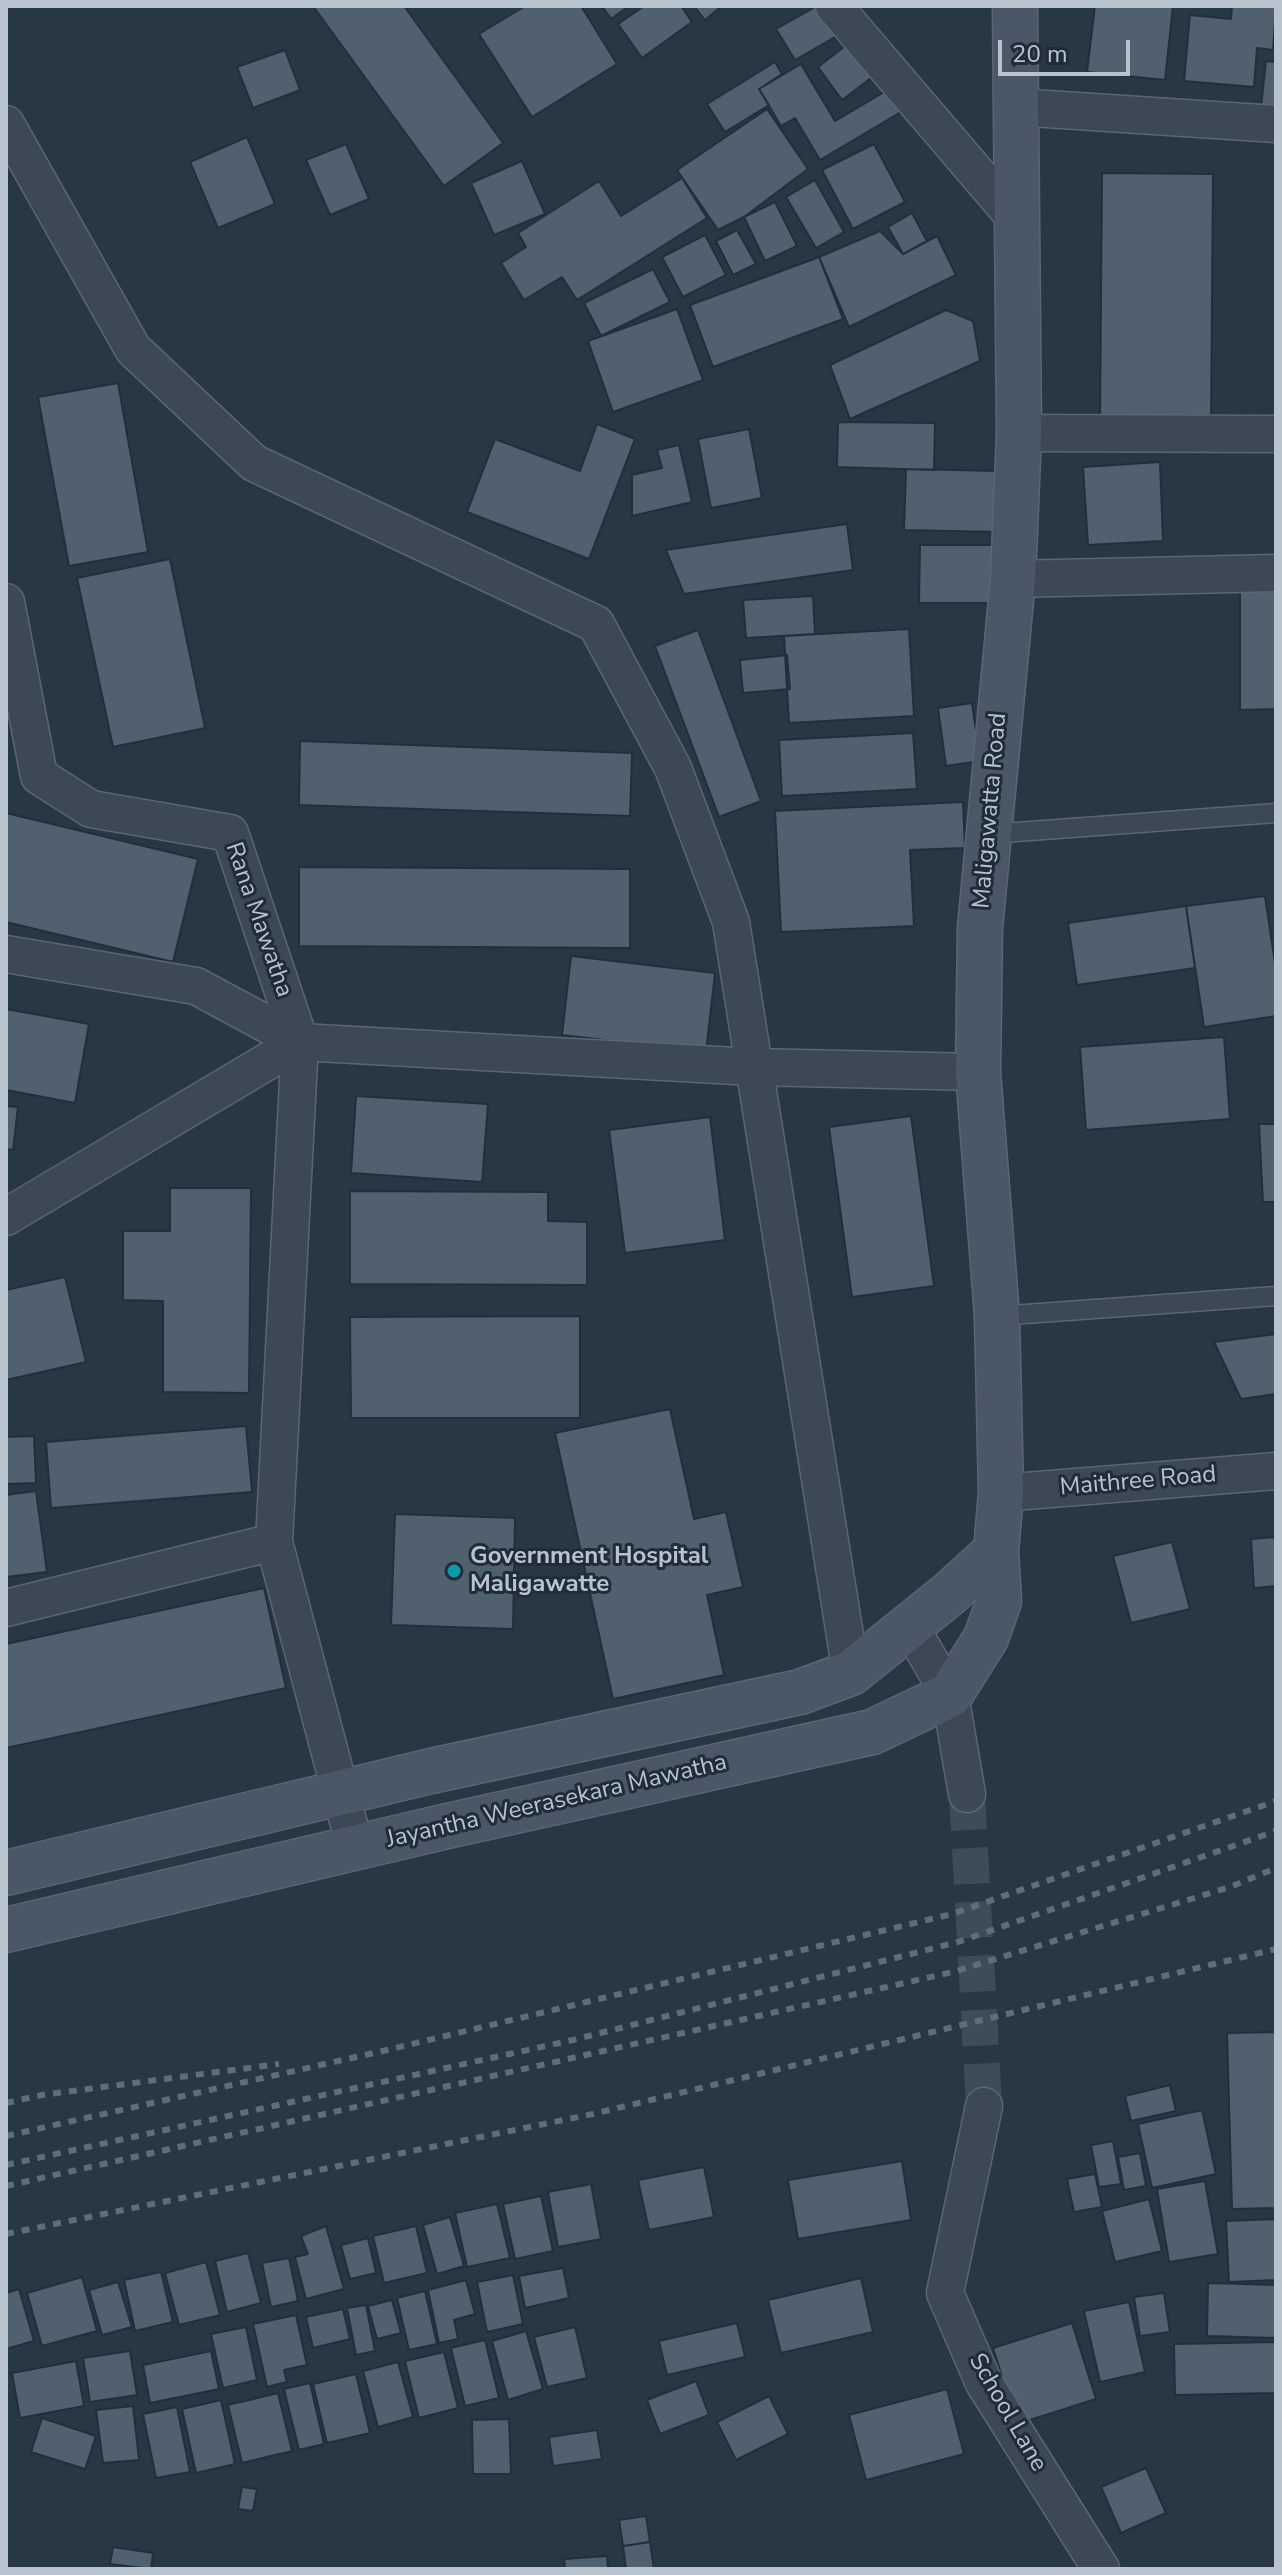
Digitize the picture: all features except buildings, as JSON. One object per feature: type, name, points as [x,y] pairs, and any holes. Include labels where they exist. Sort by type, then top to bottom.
[{"type":"main road","name":"Maligawatta Road","points":[[996,1551],[1001,1493],[997,1316],[978,1072],[980,928],[1013,579],[1019,433],[1015,6]]},
{"type":"main road","points":[[6,1873],[583,1738],[800,1692],[851,1673],[949,1594],[996,1551]]},
{"type":"main road","points":[[950,1695],[986,1638],[999,1601],[996,1551]]},
{"type":"main road","points":[[949,1594],[950,1695]]},
{"type":"main road","name":"Jayantha Weerasekara Mawatha","points":[[6,1930],[355,1847],[872,1732],[950,1695]]},
{"type":"main road","points":[[583,1738],[595,1794]]},
{"type":"street","points":[[834,6],[1016,219]]},
{"type":"street","points":[[1016,107],[1276,124]]},
{"type":"street","points":[[6,124],[133,349],[254,463],[596,624],[673,768],[731,922],[851,1673]]},
{"type":"street","points":[[1019,433],[1276,434]]},
{"type":"street","points":[[1013,579],[1276,573]]},
{"type":"street","name":"Rana Mawatha","points":[[6,602],[39,776],[91,809],[230,833],[300,1042]]},
{"type":"street","points":[[6,954],[196,986],[300,1042],[754,1067],[978,1072]]},
{"type":"street","points":[[6,1217],[300,1042]]},
{"type":"street","points":[[300,1042],[274,1542],[355,1847]]},
{"type":"street","name":"Maithree Road","points":[[1001,1493],[1276,1471]]},
{"type":"street","points":[[6,1608],[274,1542]]},
{"type":"street","points":[[909,1625],[950,1695],[967,1794]]},
{"type":"street","name":"School Lane","points":[[984,2106],[945,2293],[984,2383],[1101,2569]]},
{"type":"lane","points":[[989,834],[1276,813]]},
{"type":"lane","points":[[997,1316],[1276,1296]]},
{"type":"tunnel","points":[[967,1794],[984,2106]]},
{"type":"railway","points":[[6,2136],[387,2050],[952,1914],[1276,1801]]},
{"type":"railway","points":[[6,2165],[573,2040],[958,1942],[1276,1831]]},
{"type":"railway","points":[[6,2186],[953,1972],[1230,1887],[1276,1868]]},
{"type":"railway","points":[[6,2234],[593,2114],[1276,1949]]},
{"type":"railway","points":[[6,2103],[42,2095],[279,2064]]},
{"type":"place","name":"Government Hospital Maligawatte","points":[[454,1571]]}]
